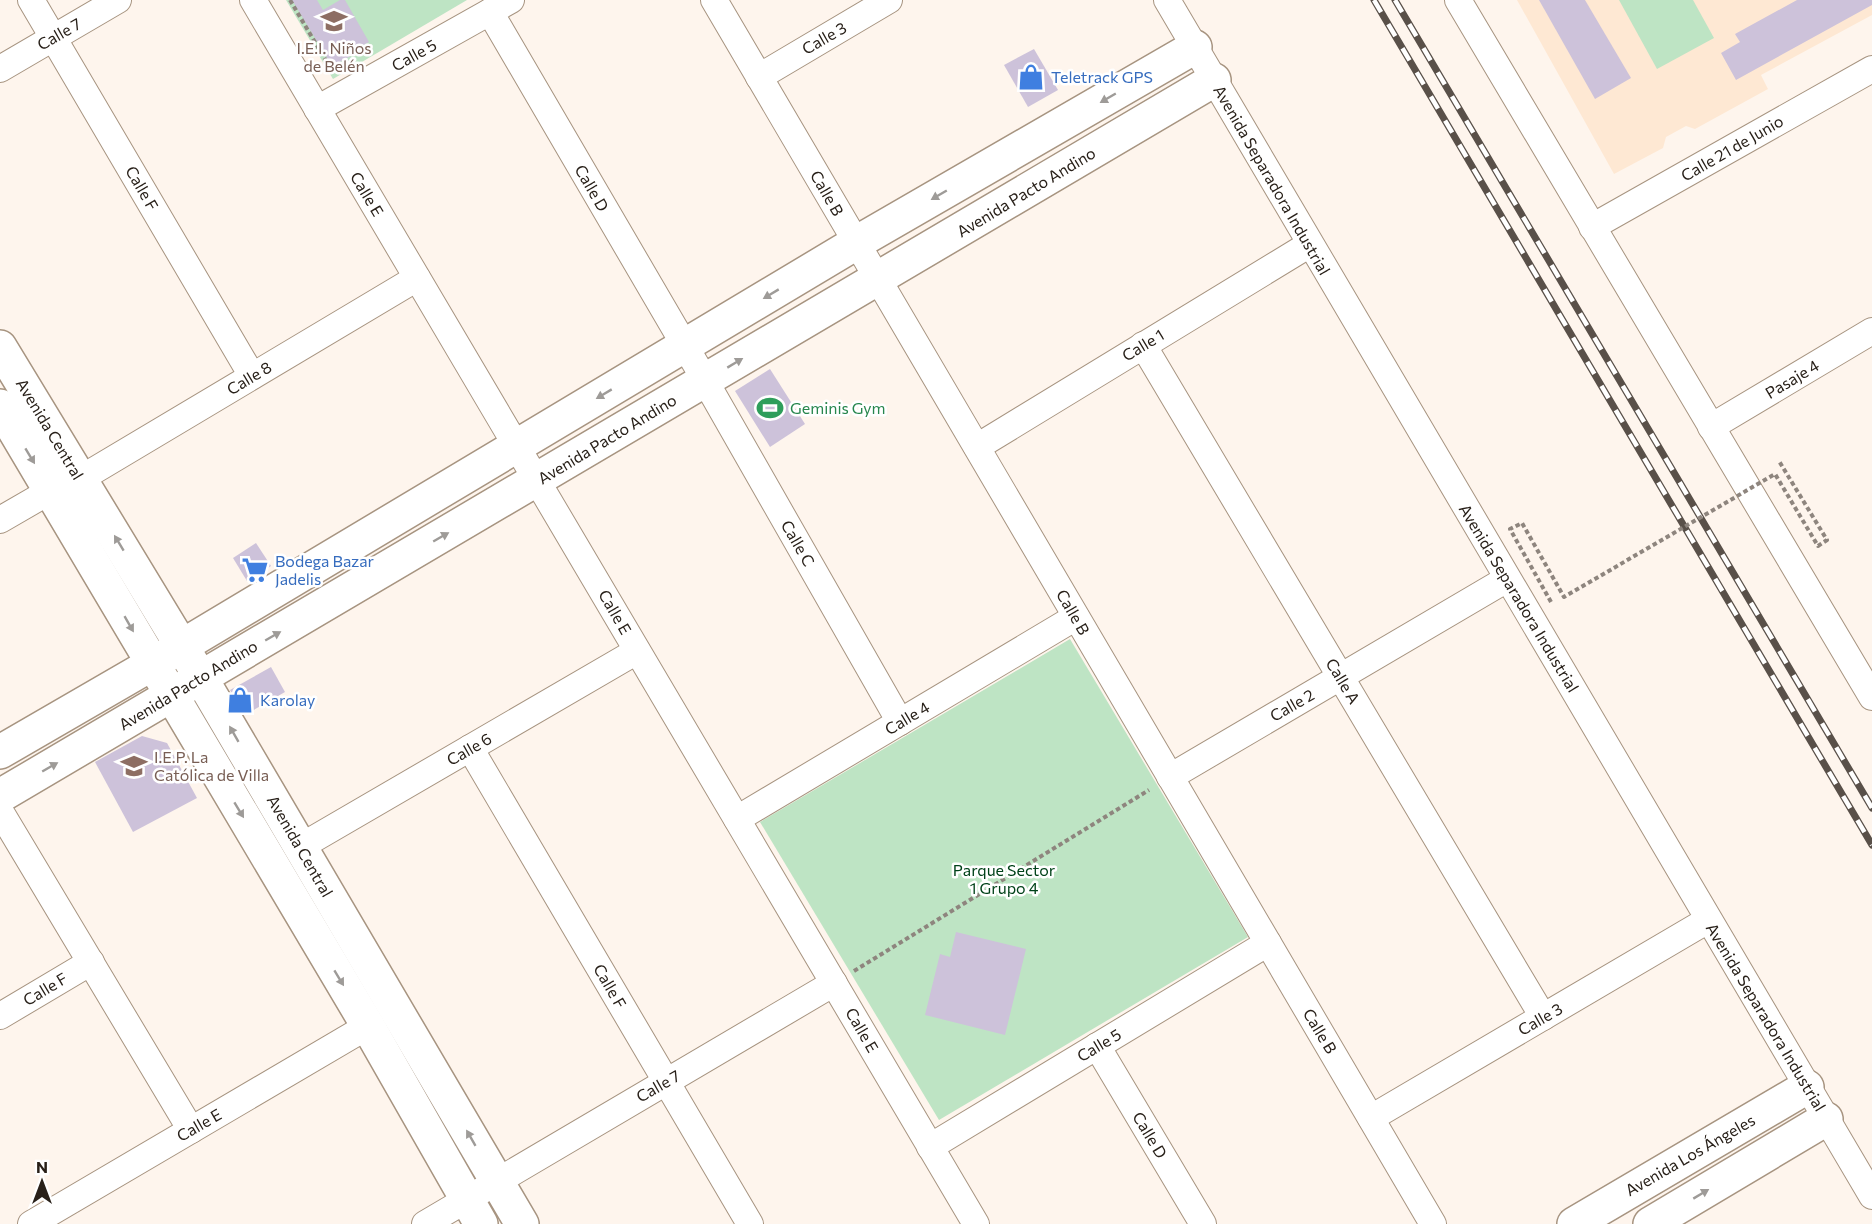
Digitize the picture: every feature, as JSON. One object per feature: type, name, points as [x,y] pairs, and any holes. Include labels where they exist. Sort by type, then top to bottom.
[{"type":"street","name":"Calle F","points":[[31,0],[252,376]]},
{"type":"street","name":"Calle 7","points":[[0,69],[118,0]]},
{"type":"street","name":"Calle E","points":[[253,0],[737,819],[844,977],[930,1147],[976,1224]]},
{"type":"street","name":"Calle B","points":[[714,0],[1433,1224]]},
{"type":"street","name":"Calle 3","points":[[759,76],[889,0]]},
{"type":"street","name":"Avenida Separadora Industrial","points":[[1167,0],[1872,1197]]},
{"type":"street","points":[[1458,0],[1872,697]]},
{"type":"street","name":"Calle 5","points":[[317,109],[500,6]]},
{"type":"street","name":"Calle D","points":[[500,6],[695,363]]},
{"type":"street","name":"Avenida Pacto Andino","points":[[0,796],[537,480],[856,243],[1195,47]]},
{"type":"street","name":"Calle 21 de Junio","points":[[1592,227],[1872,69]]},
{"type":"street","name":"Avenida Pacto Andino","points":[[0,752],[152,664],[516,446],[878,279],[1214,80]]},
{"type":"street","name":"Calle 1","points":[[976,447],[1310,244]]},
{"type":"street","name":"Calle 8","points":[[80,479],[417,278]]},
{"type":"street","name":"Pasaje 4","points":[[1711,427],[1872,331]]},
{"type":"street","name":"Calle A","points":[[1143,345],[1543,1017]]},
{"type":"street","name":"Avenida Central","points":[[0,347],[182,646],[300,847],[481,1198]]},
{"type":"street","name":"Calle C","points":[[695,363],[900,722]]},
{"type":"street","name":"Avenida Central","points":[[0,406],[368,1026],[481,1198],[522,1224]]},
{"type":"street","points":[[0,520],[50,491]]},
{"type":"street","name":"Calle 2","points":[[1170,777],[1508,579]]},
{"type":"street","name":"Calle 4","points":[[737,819],[1076,617]]},
{"type":"street","name":"Calle 6","points":[[300,847],[637,651]]},
{"type":"street","name":"Calle F","points":[[470,748],[750,1224]]},
{"type":"street","points":[[0,811],[190,1130]]},
{"type":"street","name":"Calle 3","points":[[1371,1118],[1708,920]]},
{"type":"street","name":"Calle 5","points":[[930,1147],[1268,943]]},
{"type":"street","name":"Calle F","points":[[0,1016],[91,962]]},
{"type":"street","name":"Calle 7","points":[[481,1198],[666,1081],[844,977]]},
{"type":"street","name":"Calle E","points":[[31,1224],[368,1026]]},
{"type":"street","name":"Calle D","points":[[1098,1046],[1203,1224]]},
{"type":"street","name":"Avenida Los Ángeles","points":[[1574,1224],[1807,1087]]},
{"type":"street","points":[[1650,1224],[1827,1119]]},
{"type":"street","points":[[425,1224],[481,1198]]},
{"type":"path","points":[[290,0],[334,75]]},
{"type":"path","points":[[1551,602],[1510,529],[1522,523],[1564,597],[1775,474],[1818,546],[1827,540],[1779,460]]},
{"type":"path","points":[[844,977],[1170,777]]},
{"type":"path","points":[[844,977],[848,961]]},
{"type":"path","points":[[844,977],[859,981]]},
{"type":"shaded area","points":[[1517,0],[1872,0],[1872,15],[1761,75],[1768,89],[1695,129],[1686,126],[1666,137],[1663,148],[1614,174]]},
{"type":"green space","points":[[286,0],[467,0],[333,79]]},
{"type":"green space","points":[[1619,0],[1693,0],[1714,38],[1657,69]]},
{"type":"green space","name":"Parque Sector 1 Grupo 4","points":[[1070,639],[1248,937],[939,1120],[760,822]]},
{"type":"building","name":"I.E.I. Niños de Belén","points":[[292,0],[317,0],[323,10],[340,0],[345,0],[369,42],[349,53],[351,56],[332,66]]},
{"type":"building","points":[[1539,0],[1585,0],[1631,78],[1595,99]]},
{"type":"building","points":[[1797,0],[1872,0],[1872,5],[1736,80],[1721,53],[1740,42],[1735,34]]},
{"type":"building","name":"Teletrack GPS","points":[[1034,49],[1058,90],[1028,107],[1004,65]]},
{"type":"building","name":"Geminis Gym","points":[[770,369],[805,424],[770,447],[735,391]]},
{"type":"building","points":[[256,543],[271,566],[247,581],[233,558]]},
{"type":"building","points":[[271,667],[285,692],[245,715],[230,690]]},
{"type":"building","points":[[142,736],[167,743],[197,798],[133,832],[95,762]]},
{"type":"building","points":[[956,932],[1026,949],[1005,1035],[925,1015],[940,954],[950,957]]},
{"type":"railway","points":[[1374,0],[1872,845]]},
{"type":"railway","points":[[1395,0],[1872,808]]},
{"type":"place","name":"I.E.I. Niños de Belén","points":[[334,21]]},
{"type":"place","name":"Teletrack GPS","points":[[1031,77]]},
{"type":"place","name":"Geminis Gym","points":[[770,408]]},
{"type":"place","name":"Bodega Bazar Jadelis","points":[[255,570]]},
{"type":"place","name":"Karolay","points":[[240,700]]},
{"type":"place","name":"I.E.P. La Católica de Villa","points":[[134,766]]}]
